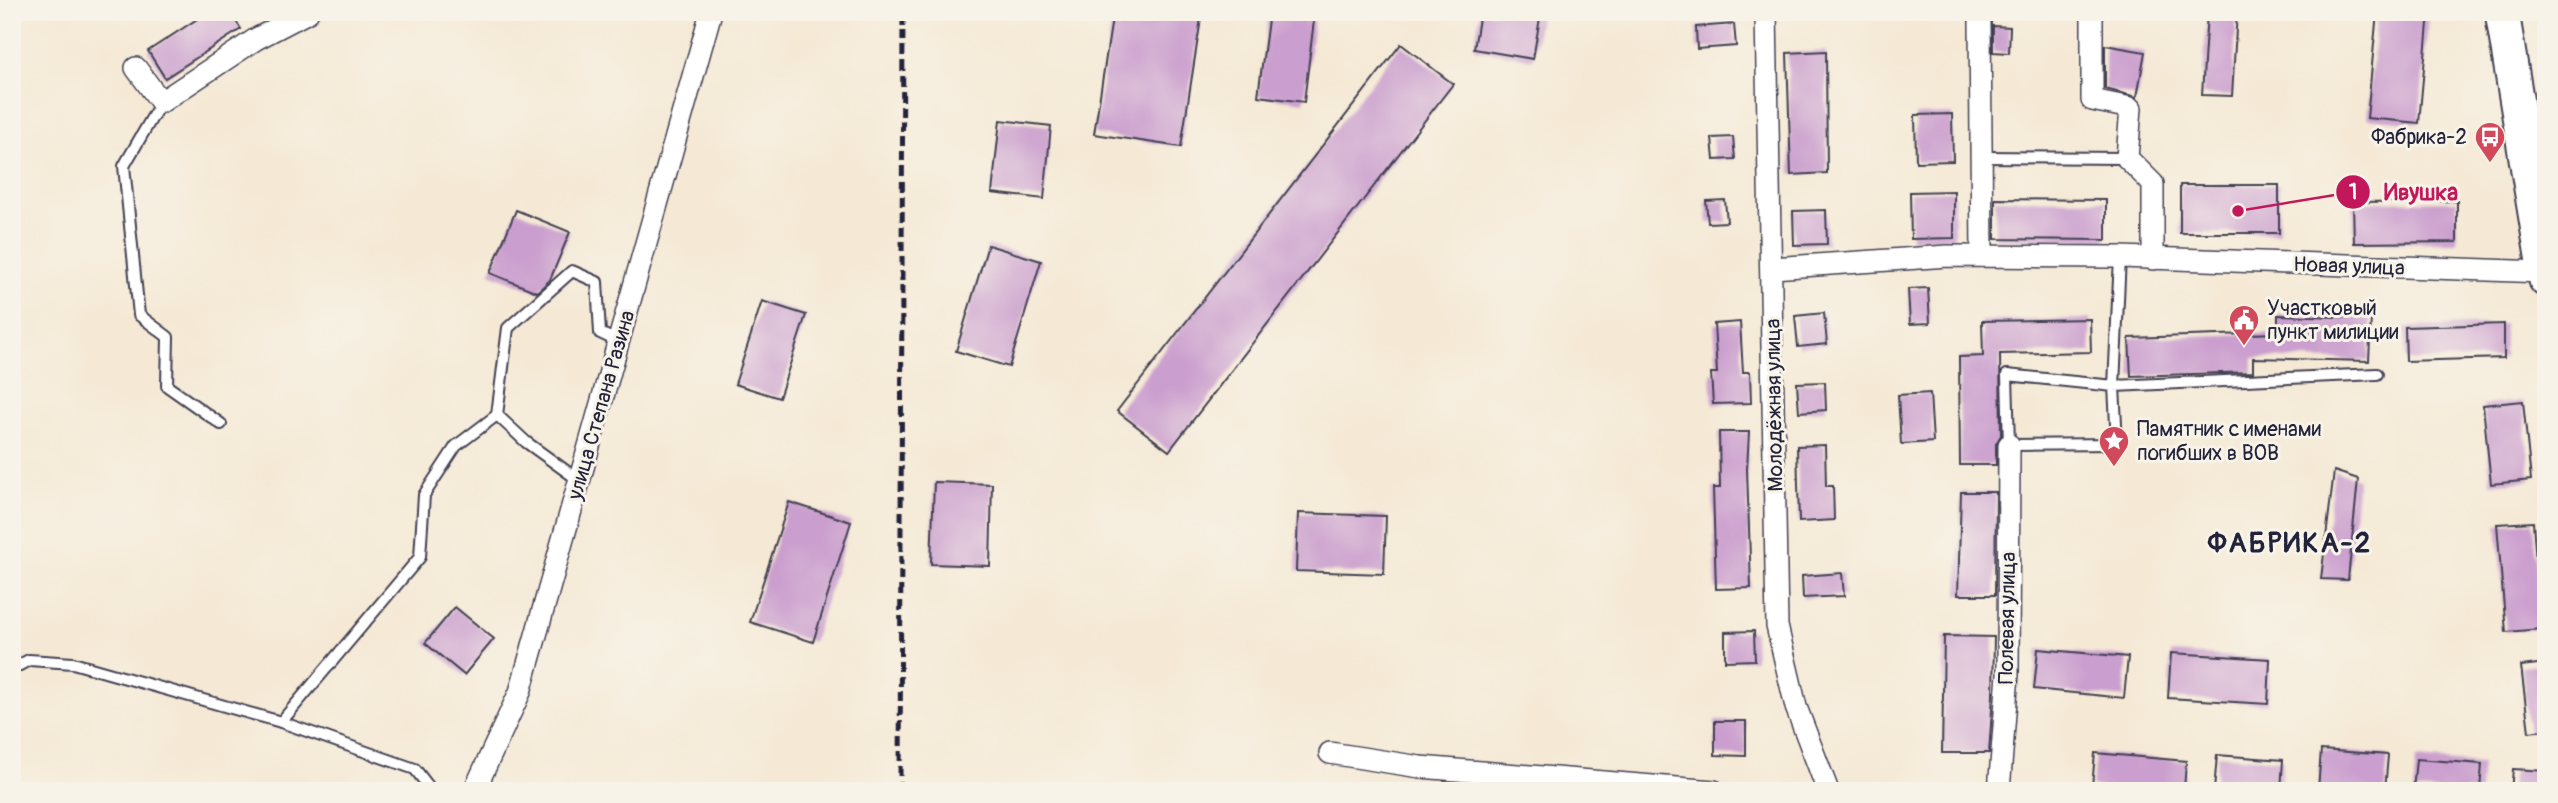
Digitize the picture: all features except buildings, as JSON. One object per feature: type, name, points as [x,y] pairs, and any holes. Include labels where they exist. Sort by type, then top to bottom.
[{"type":"main road","points":[[2502,12],[2545,276]]},
{"type":"street","points":[[136,68],[161,102],[256,39],[308,12]]},
{"type":"street","name":"улица Степана Разина","points":[[474,791],[520,692],[710,12]]},
{"type":"street","name":"Молодёжная улица","points":[[1766,12],[1777,626],[1796,707],[1828,791]]},
{"type":"street","points":[[2092,12],[2092,100],[2131,108],[2127,158],[2153,184],[2153,258]]},
{"type":"street","points":[[1980,22],[1982,256]]},
{"type":"street","name":"Новая улица","points":[[1772,268],[1948,256],[2120,257],[2545,276]]},
{"type":"street","name":"Полевая улица","points":[[1999,791],[2008,674],[2009,444]]},
{"type":"street","points":[[1331,753],[1420,767],[1714,791]]},
{"type":"lane","points":[[161,102],[124,166],[139,315],[168,337],[167,386],[221,424]]},
{"type":"lane","points":[[1981,157],[2127,158]]},
{"type":"lane","points":[[2120,257],[2114,386],[2117,444],[2009,444],[2007,375],[2114,386],[2377,374]]},
{"type":"lane","points":[[281,722],[420,557],[424,495],[456,446],[497,415],[508,328],[572,271],[597,282],[600,333],[619,342]]},
{"type":"lane","points":[[497,415],[526,442],[580,481]]},
{"type":"lane","points":[[12,669],[29,660],[73,663],[281,722],[415,769],[432,791]]},
{"type":"railway","points":[[900,791],[903,12]]},
{"type":"place","name":"Фабрика-2","points":[[2490,164]]},
{"type":"place","name":"Ивушка","points":[[2238,211]]},
{"type":"place","name":"Участковый пункт милиции","points":[[2244,347]]},
{"type":"place","name":"Памятник с именами погибших в ВОВ","points":[[2114,468]]},
{"type":"district","name":"ФАБРИКА-2","points":[[2290,542]]}]
